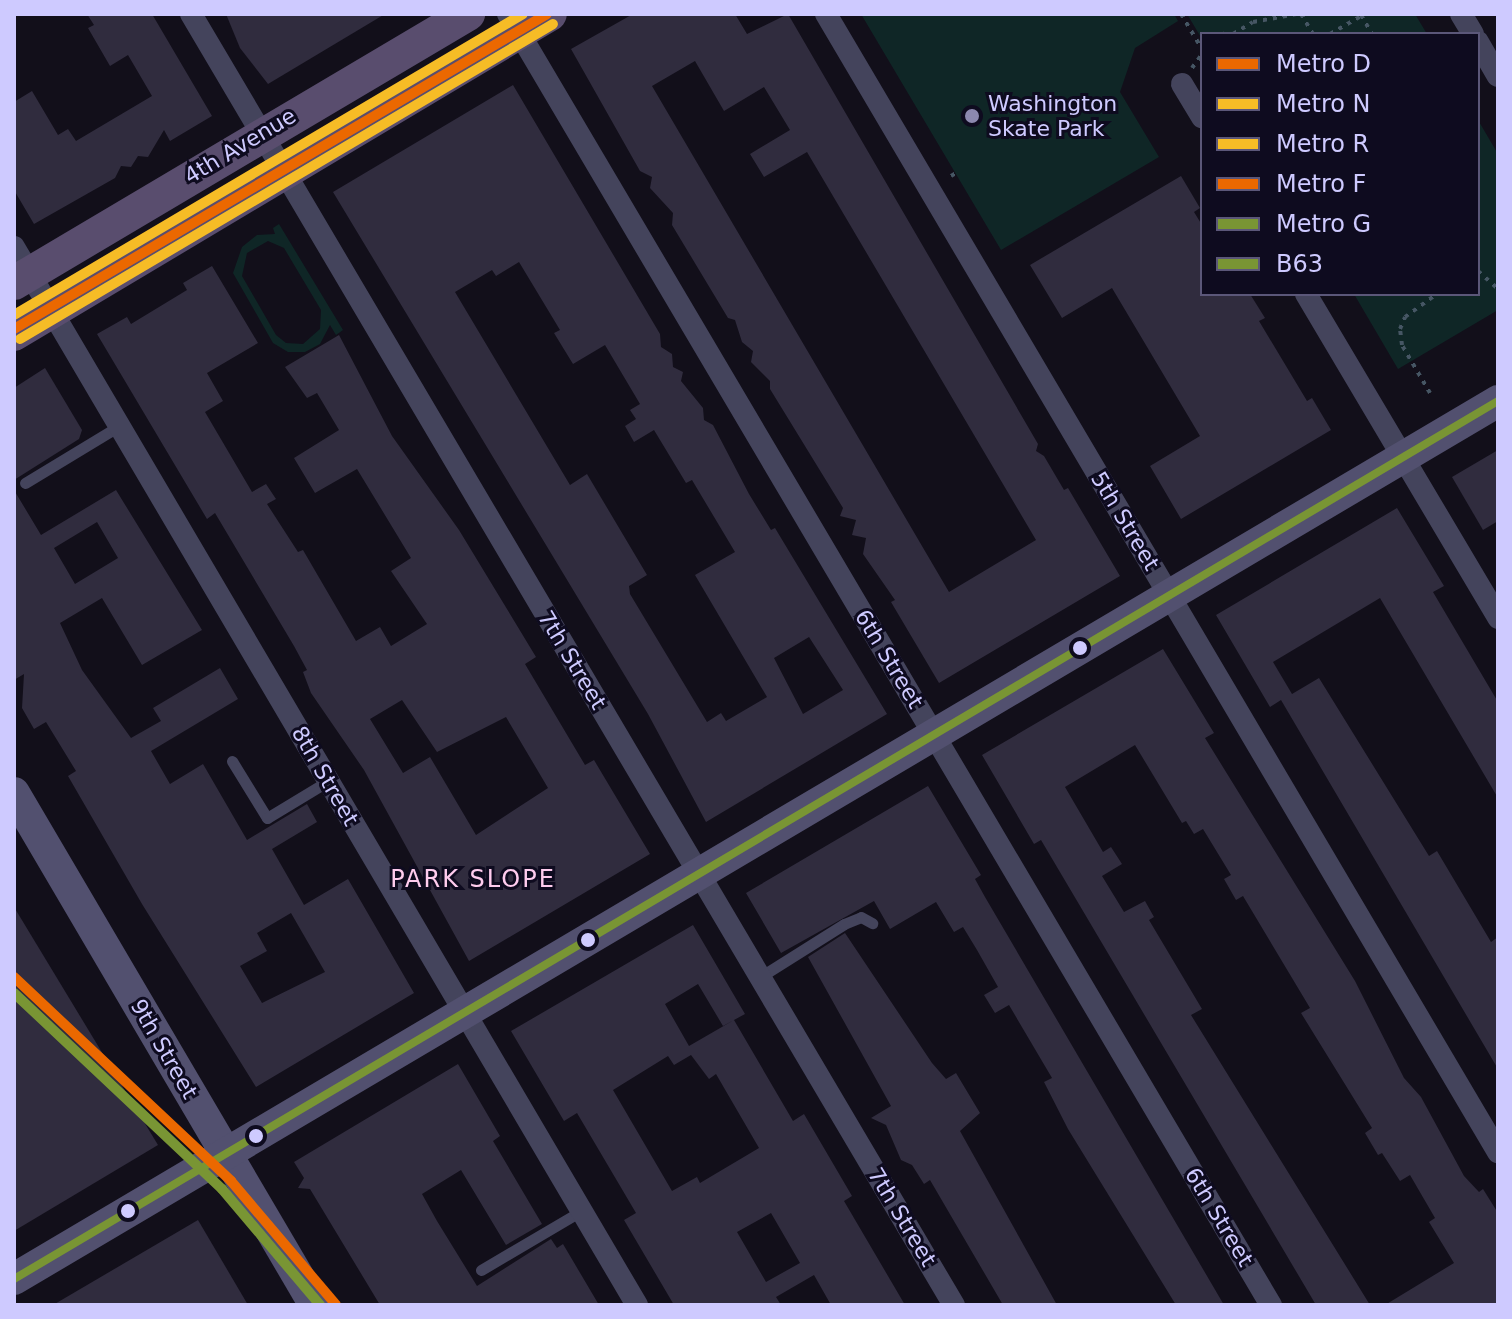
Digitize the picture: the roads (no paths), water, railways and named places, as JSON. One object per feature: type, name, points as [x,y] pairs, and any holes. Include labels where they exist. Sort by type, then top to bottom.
[{"type":"main road","name":"4th Avenue","points":[[19,268],[468,14]]},
{"type":"main road","points":[[14,334],[285,174],[514,23],[550,14]]},
{"type":"street","name":"7th Street","points":[[191,14],[954,1305]]},
{"type":"street","name":"5th Street","points":[[826,14],[1498,1152]]},
{"type":"street","points":[[1461,14],[1472,32]]},
{"type":"street","name":"6th Street","points":[[514,23],[1271,1305]]},
{"type":"street","points":[[1480,45],[1498,76]]},
{"type":"street","points":[[1182,84],[1200,114]]},
{"type":"street","name":"8th Street","points":[[19,268],[52,311],[637,1305]]},
{"type":"street","points":[[1307,296],[1498,618]]},
{"type":"street","points":[[14,1279],[1498,401]]},
{"type":"street","name":"9th Street","points":[[14,793],[315,1305]]},
{"type":"lane","points":[[25,483],[119,426]]},
{"type":"lane","points":[[232,761],[267,818],[328,781]]},
{"type":"lane","points":[[760,977],[844,924],[861,917],[872,923]]},
{"type":"lane","points":[[481,1270],[581,1211]]},
{"type":"metro line","name":"R","points":[[14,315],[523,14]]},
{"type":"metro line","name":"D","points":[[14,329],[547,14]]},
{"type":"metro line","name":"N","points":[[20,339],[553,24]]},
{"type":"metro line","name":"F","points":[[14,977],[231,1181],[336,1305]]},
{"type":"metro line","name":"G","points":[[14,993],[222,1189],[320,1305]]},
{"type":"place","name":"Washington Skate Park","points":[[972,116]]},
{"type":"district","name":"PARK SLOPE","points":[[473,880]]}]
